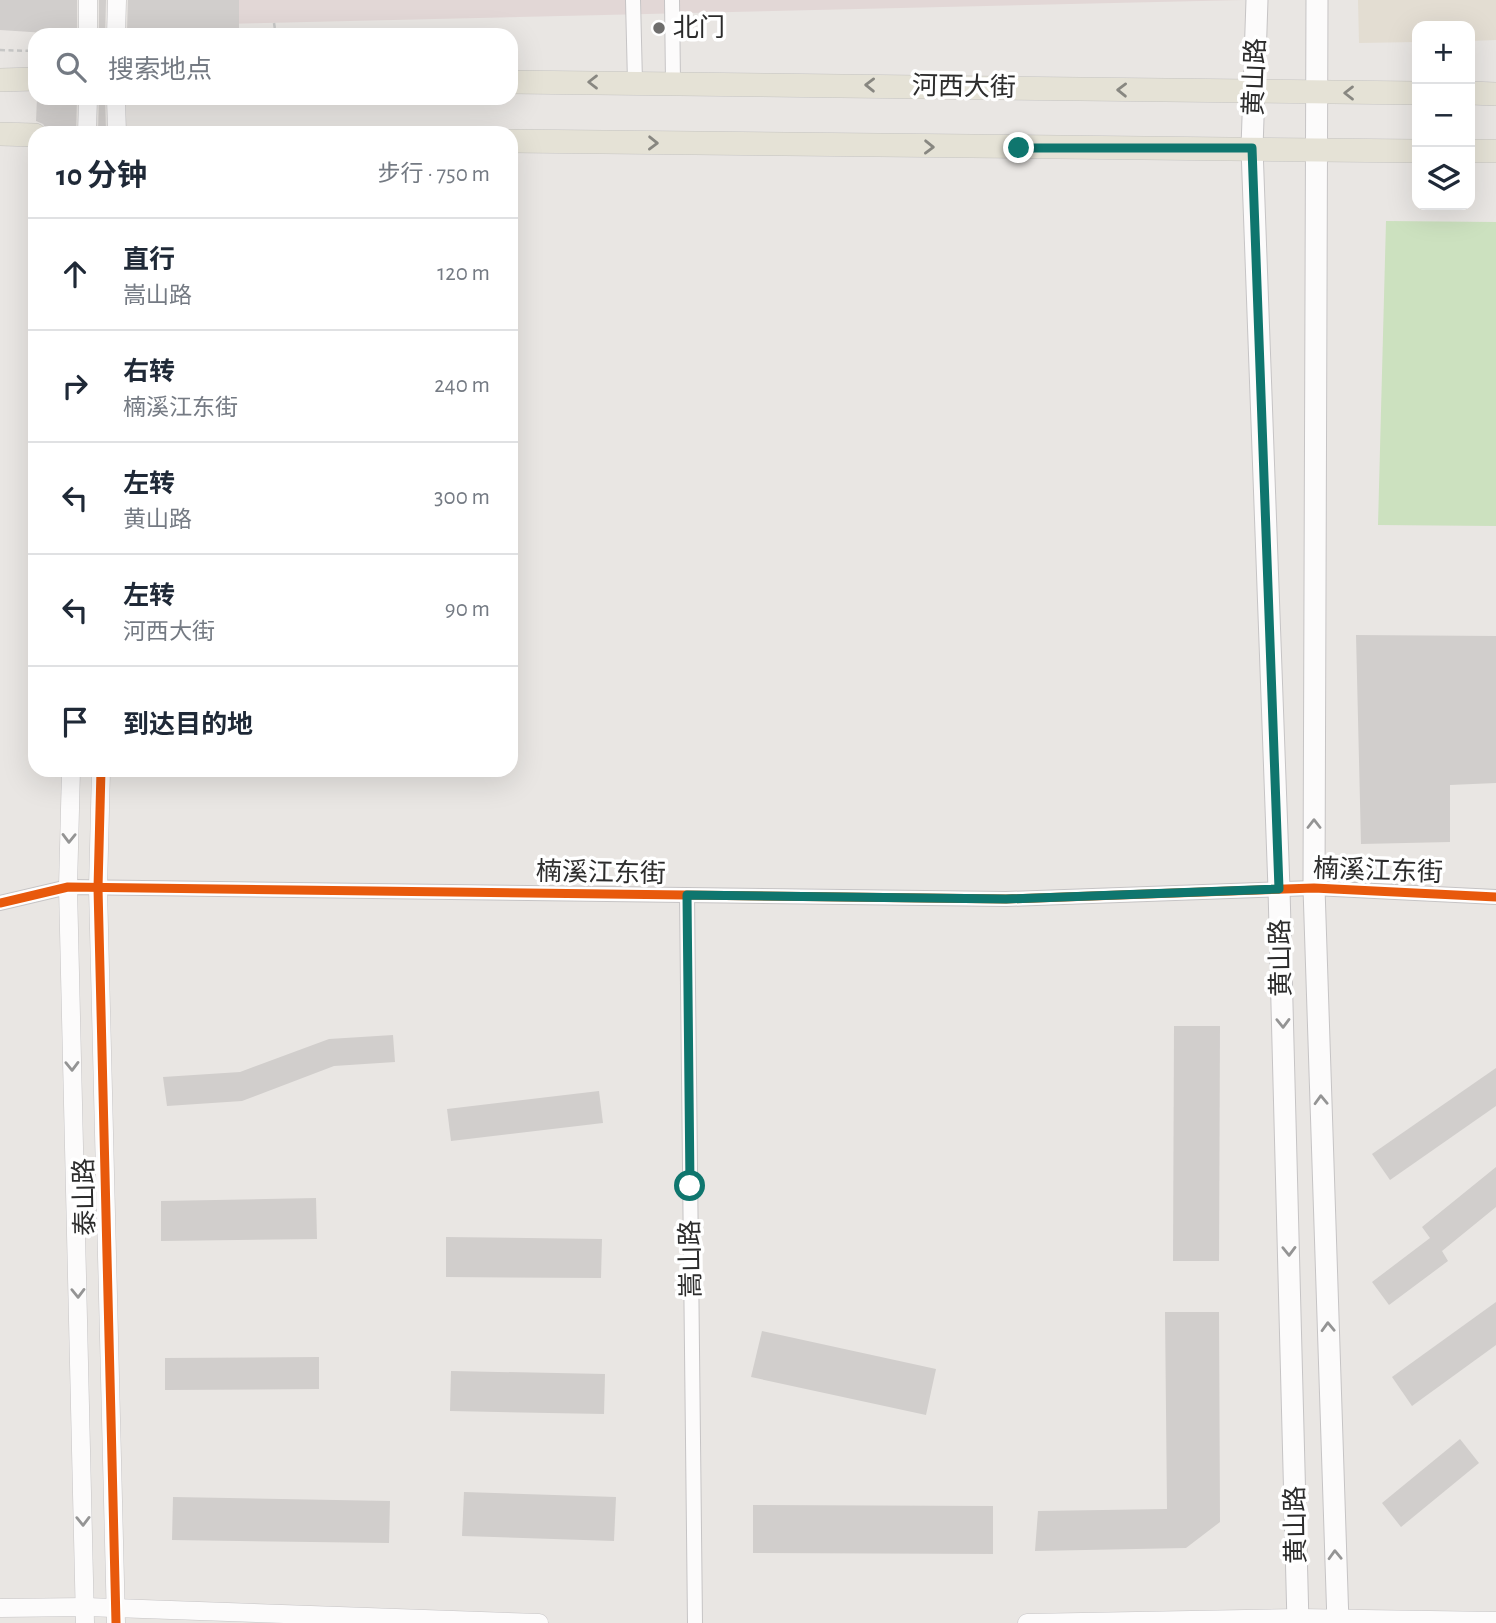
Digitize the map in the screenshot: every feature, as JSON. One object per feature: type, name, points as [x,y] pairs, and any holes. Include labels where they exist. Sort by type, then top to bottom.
[{"type":"main road","name":"黄山路","points":[[1257,0],[1252,148],[1279,889],[1298,1621]]},
{"type":"main road","name":"黄山路","points":[[1317,0],[1314,888],[1337,1621]]},
{"type":"main road","points":[[0,80],[28,79]]},
{"type":"main road","name":"河西大街","points":[[518,82],[673,81],[1412,93]]},
{"type":"main road","points":[[1475,93],[1496,94]]},
{"type":"main road","points":[[0,134],[28,135]]},
{"type":"main road","points":[[518,141],[1412,151]]},
{"type":"main road","points":[[1475,151],[1496,151]]},
{"type":"street","points":[[88,0],[88,28]]},
{"type":"street","points":[[116,28],[117,0]]},
{"type":"street","points":[[633,0],[635,82]]},
{"type":"street","points":[[672,0],[673,81]]},
{"type":"street","points":[[87,126],[88,105]]},
{"type":"street","points":[[116,105],[117,126]]},
{"type":"street","name":"泰山路","points":[[71,777],[68,887],[85,1615]]},
{"type":"street","name":"泰山路","points":[[101,777],[98,887],[116,1615]]},
{"type":"street","name":"楠溪江东街","points":[[5,901],[68,887],[1006,899],[1314,888],[1496,897]]},
{"type":"street","name":"嵩山路","points":[[687,895],[695,1623]]},
{"type":"street","points":[[0,1608],[85,1615],[539,1623]]},
{"type":"street","points":[[1027,1623],[1496,1621]]},
{"type":"path","points":[[274,23],[275,28]]},
{"type":"path","points":[[0,50],[28,51]]},
{"type":"shaded area","points":[[138,0],[1244,0],[138,26]]},
{"type":"shaded area","points":[[1358,0],[1496,0],[1496,40],[1475,41],[1475,21],[1412,21],[1412,42],[1359,43]]},
{"type":"green space","points":[[1386,221],[1496,222],[1496,526],[1378,525]]},
{"type":"building","points":[[0,0],[77,0],[77,28],[28,28],[28,32],[0,30]]},
{"type":"building","points":[[99,0],[106,0],[105,28],[99,28]]},
{"type":"building","points":[[128,0],[239,0],[239,28],[127,28]]},
{"type":"building","points":[[37,105],[77,105],[76,126],[44,126],[36,121]]},
{"type":"building","points":[[99,105],[105,105],[106,126],[98,126]]},
{"type":"building","points":[[1356,635],[1496,636],[1496,783],[1450,785],[1450,842],[1361,844]]},
{"type":"building","points":[[1174,1026],[1220,1026],[1219,1261],[1173,1261]]},
{"type":"building","points":[[393,1035],[395,1062],[334,1066],[242,1101],[167,1106],[163,1077],[240,1072],[329,1039]]},
{"type":"building","points":[[1496,1068],[1496,1106],[1390,1180],[1372,1154]]},
{"type":"building","points":[[599,1091],[603,1123],[451,1141],[447,1109]]},
{"type":"building","points":[[1496,1167],[1496,1207],[1442,1251],[1448,1261],[1389,1305],[1372,1282],[1430,1238],[1422,1227]]},
{"type":"building","points":[[316,1198],[317,1239],[161,1241],[161,1201]]},
{"type":"building","points":[[446,1237],[602,1239],[601,1278],[446,1277]]},
{"type":"building","points":[[1496,1302],[1496,1345],[1412,1406],[1392,1377]]},
{"type":"building","points":[[1165,1312],[1219,1312],[1220,1522],[1186,1548],[1035,1551],[1038,1511],[1167,1509]]},
{"type":"building","points":[[762,1331],[936,1369],[926,1415],[751,1377]]},
{"type":"building","points":[[319,1357],[319,1389],[165,1390],[165,1358]]},
{"type":"building","points":[[451,1371],[605,1374],[604,1414],[450,1411]]},
{"type":"building","points":[[1460,1439],[1479,1463],[1401,1527],[1382,1503]]},
{"type":"building","points":[[464,1492],[616,1497],[614,1541],[462,1536]]},
{"type":"building","points":[[173,1497],[390,1501],[389,1543],[172,1540]]},
{"type":"building","points":[[753,1505],[993,1506],[993,1554],[753,1553]]},
{"type":"cycle path","points":[[101,777],[98,888],[116,1623]]},
{"type":"cycle path","points":[[0,903],[68,887],[1006,899],[1314,888],[1496,897]]},
{"type":"place","name":"北门","points":[[659,28]]},
{"type":"route","points":[[690,1186],[687,895],[1006,899],[1279,889],[1252,148],[1019,148]]}]
